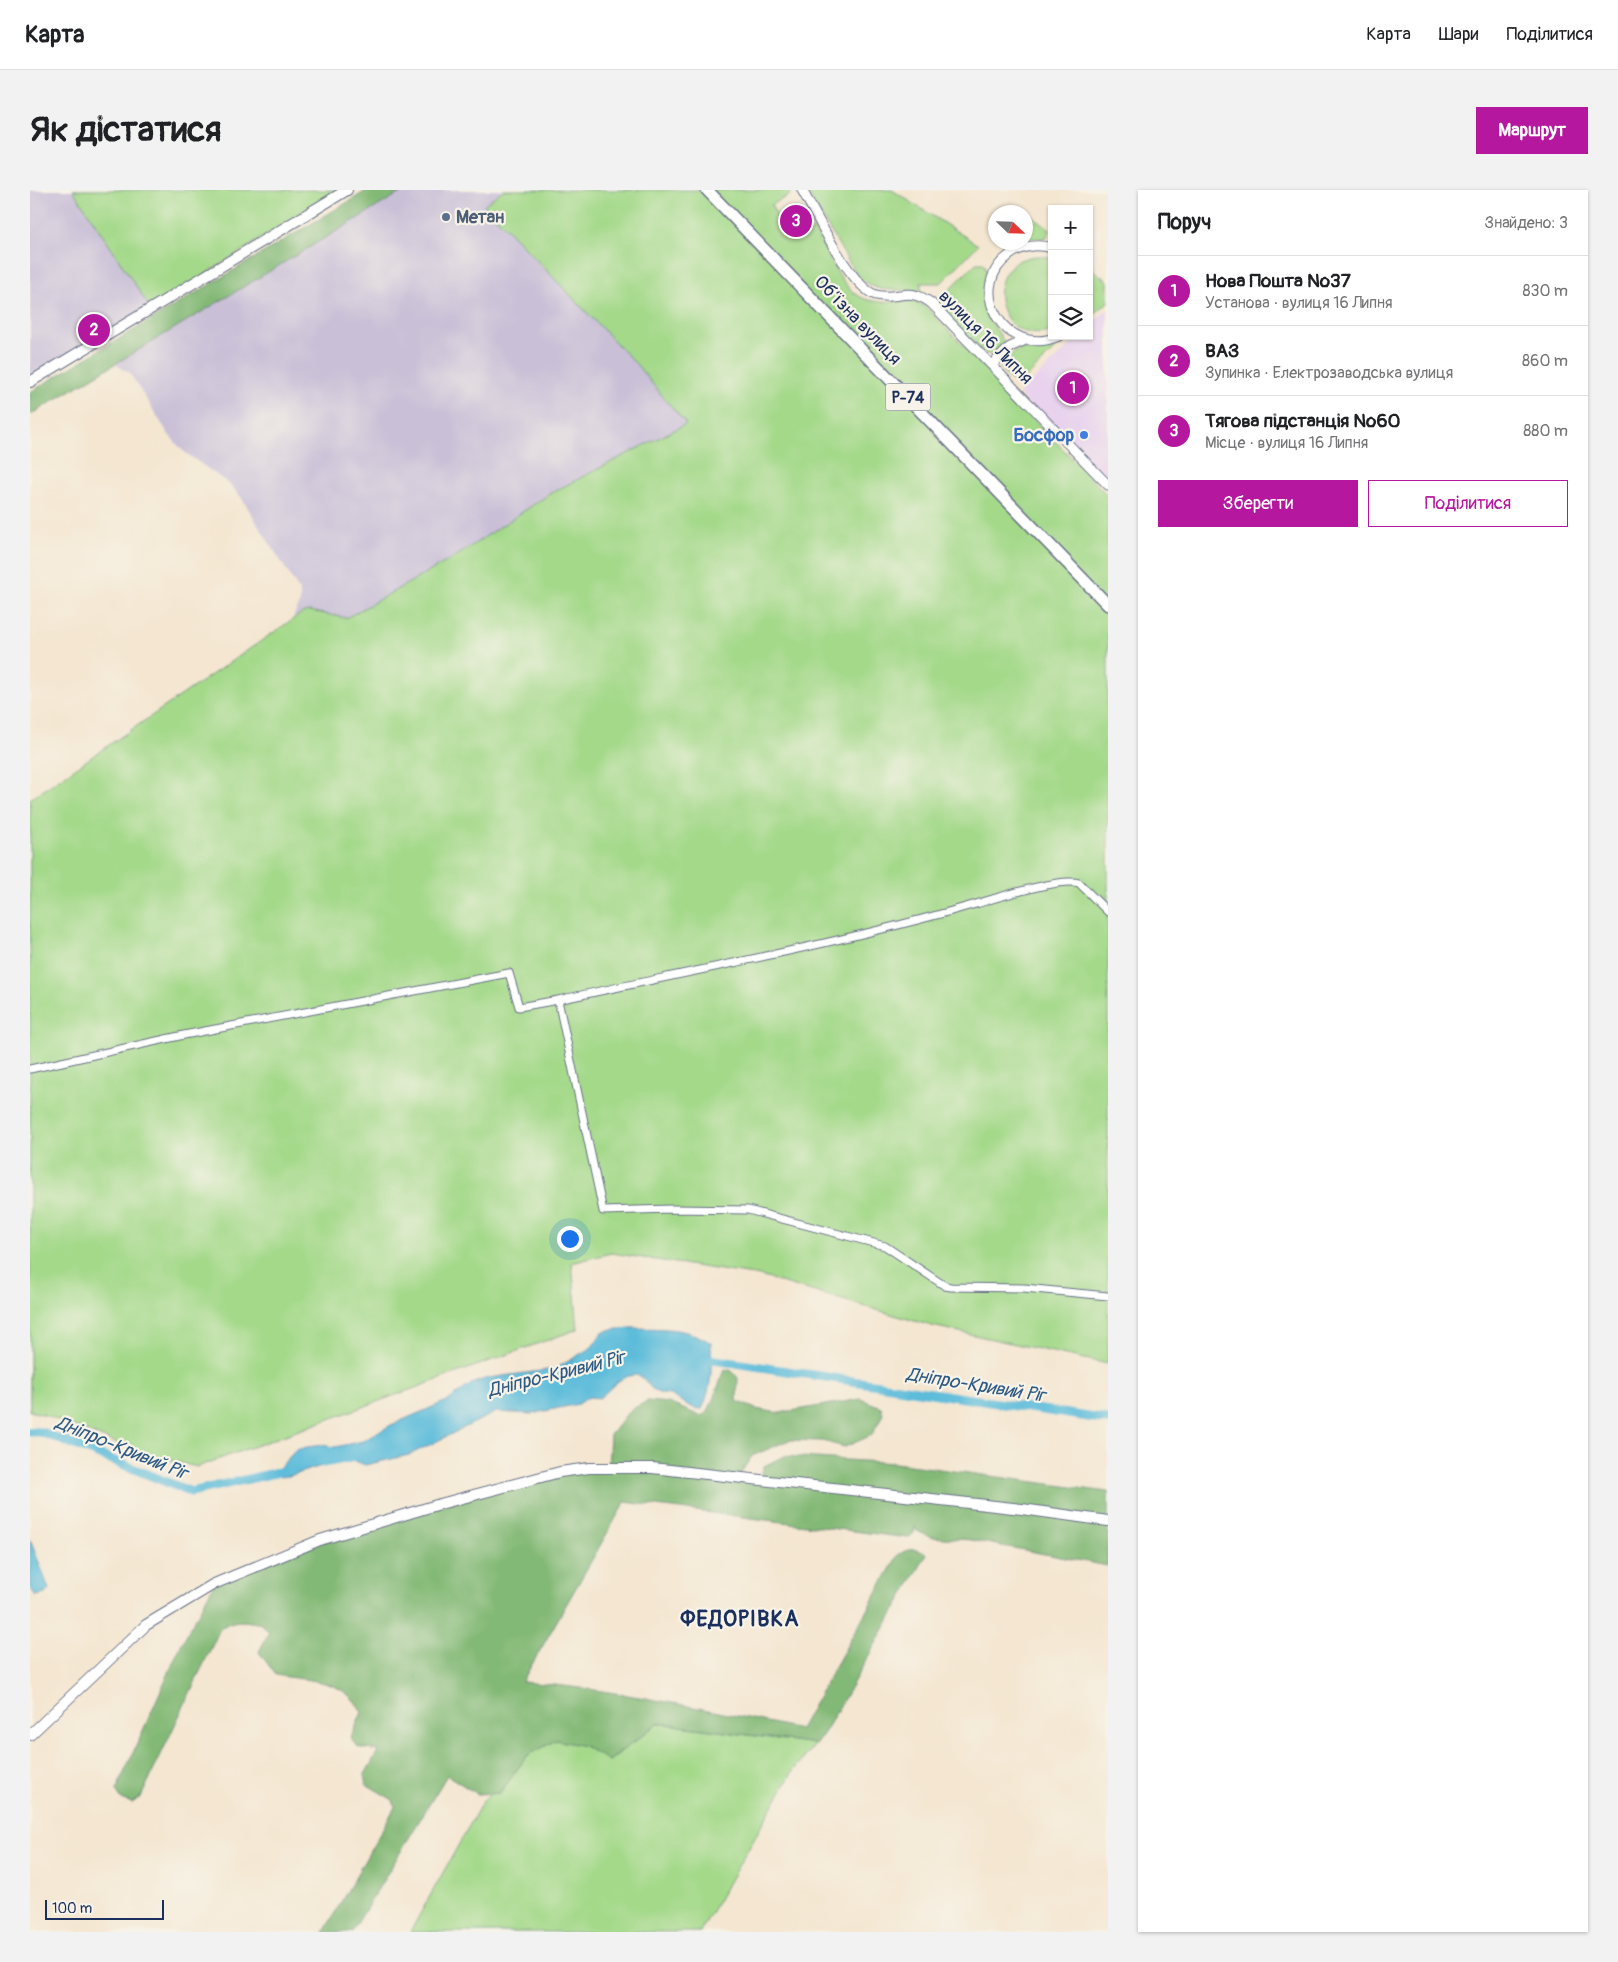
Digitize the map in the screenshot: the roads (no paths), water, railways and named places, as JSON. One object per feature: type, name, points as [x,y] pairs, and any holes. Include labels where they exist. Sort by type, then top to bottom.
[{"type":"main road","points":[[30,382],[347,190]]},
{"type":"main road","name":"Обʼїзна вулиця","points":[[707,190],[1108,605]]},
{"type":"main road","points":[[30,1735],[79,1686],[146,1626],[214,1584],[320,1540],[440,1504],[560,1472],[589,1468],[652,1468],[1022,1509],[1108,1521]]},
{"type":"street","name":"вулиця 16 Липня","points":[[802,190],[860,286],[878,296],[909,293],[920,296],[992,365],[1108,485]]},
{"type":"street","points":[[1048,248],[1034,246],[1021,249],[1010,255],[996,270],[992,282],[991,302],[998,320],[1007,330],[1026,340],[1040,341],[1048,339]]},
{"type":"street","points":[[1005,352],[1009,340],[1007,330]]},
{"type":"street","points":[[992,365],[1015,344],[1026,340]]},
{"type":"street","points":[[30,1068],[193,1033],[509,973],[519,1007],[834,940],[929,917],[1003,896],[1067,882],[1079,883],[1108,912]]},
{"type":"street","points":[[558,1000],[602,1211],[672,1209],[748,1210],[885,1246],[945,1286],[1024,1288],[1108,1296]]},
{"type":"water","points":[[631,1328],[682,1331],[711,1343],[711,1377],[702,1409],[689,1406],[670,1395],[657,1392],[644,1379],[637,1375],[632,1375],[618,1381],[599,1398],[589,1397],[578,1404],[531,1414],[496,1412],[409,1455],[365,1465],[348,1458],[289,1476],[280,1477],[278,1475],[279,1468],[296,1450],[322,1445],[335,1447],[363,1441],[391,1425],[449,1400],[473,1383],[488,1378],[555,1369],[592,1347],[601,1334],[608,1330]]},
{"type":"water","points":[[30,1539],[49,1589],[45,1594],[36,1596],[30,1588]]},
{"type":"waterway","name":"Дніпро-Кривий Ріг","points":[[700,1360],[708,1359],[1108,1420]]},
{"type":"waterway","name":"Дніпро-Кривий Ріг","points":[[30,1432],[41,1432],[191,1492],[288,1470]]},
{"type":"waterway","name":"Дніпро-Кривий Ріг","points":[[323,1463],[355,1457]]},
{"type":"place","name":"Метан","points":[[446,217]]},
{"type":"place","name":"Тягова підстанція №60","points":[[796,221]]},
{"type":"place","name":"ВАЗ","points":[[94,330]]},
{"type":"place","name":"Нова Пошта №37","points":[[1073,388]]},
{"type":"place","name":"Босфор","points":[[1084,435]]},
{"type":"district","name":"ФЕДОРІВКА","points":[[740,1618]]}]
